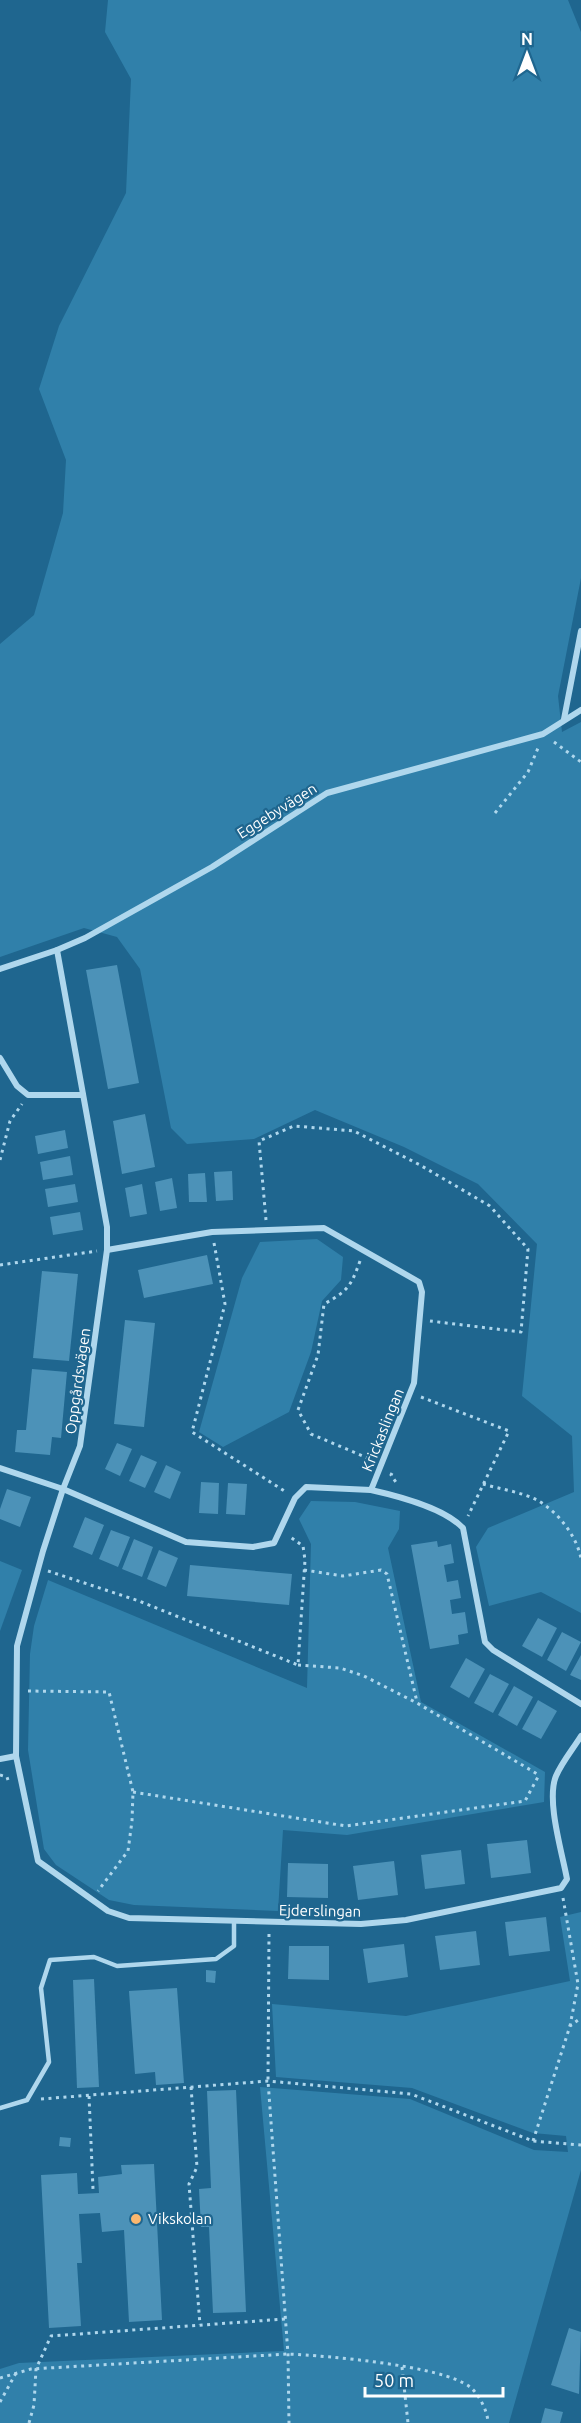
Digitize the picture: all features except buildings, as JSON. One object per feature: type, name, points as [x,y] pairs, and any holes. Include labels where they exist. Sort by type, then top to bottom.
[{"type":"street","points":[[564,719],[581,631]]},
{"type":"street","name":"Eggebyvägen","points":[[0,969],[85,938],[212,867],[327,793],[543,734],[581,710]]},
{"type":"street","name":"Oppgårdsvägen","points":[[16,1756],[17,1646],[38,1568],[63,1489],[80,1446],[86,1419],[107,1250],[107,1227],[57,950]]},
{"type":"street","points":[[0,1058],[17,1086],[28,1095],[83,1095]]},
{"type":"street","name":"Krickaslingan","points":[[107,1250],[212,1232],[324,1228],[419,1282],[422,1292],[414,1383],[371,1490],[306,1487],[295,1498],[281,1533]]},
{"type":"street","points":[[0,1468],[63,1489],[186,1542],[253,1548],[274,1543],[281,1533]]},
{"type":"street","points":[[371,1490],[392,1494],[453,1518],[463,1528],[485,1642],[493,1650],[581,1704]]},
{"type":"street","name":"Ejderslingan","points":[[16,1756],[38,1861],[108,1911],[129,1918],[361,1924],[406,1920],[561,1888],[567,1879],[553,1802],[554,1783],[556,1774],[581,1736]]},
{"type":"street","points":[[0,1759],[16,1756]]},
{"type":"lane","points":[[0,2108],[27,2100],[49,2062],[41,1988],[50,1960],[94,1957],[117,1966],[216,1959],[234,1946],[234,1921]]},
{"type":"path","points":[[495,813],[528,772],[543,734],[581,762]]},
{"type":"path","points":[[0,1160],[10,1121],[28,1095]]},
{"type":"path","points":[[16,1101],[21,1105],[31,1107]]},
{"type":"path","points":[[266,1231],[259,1141],[294,1126],[354,1131],[420,1165],[490,1206],[528,1249],[521,1332],[420,1320]]},
{"type":"path","points":[[266,1220],[276,1219]]},
{"type":"path","points":[[212,1232],[225,1304],[192,1432],[286,1492]]},
{"type":"path","points":[[97,1244],[97,1251]]},
{"type":"path","points":[[0,1265],[107,1250]]},
{"type":"path","points":[[364,1251],[348,1288],[344,1293],[324,1304],[318,1355],[298,1410],[310,1434],[394,1469],[392,1475],[398,1485],[408,1489]]},
{"type":"path","points":[[431,1322],[432,1312]]},
{"type":"path","points":[[417,1407],[423,1387]]},
{"type":"path","points":[[411,1393],[509,1431],[463,1528]]},
{"type":"path","points":[[483,1484],[536,1500],[553,1512],[577,1542],[581,1558]]},
{"type":"path","points":[[282,1502],[290,1486]]},
{"type":"path","points":[[459,1510],[469,1514]]},
{"type":"path","points":[[469,1514],[472,1525]]},
{"type":"path","points":[[281,1533],[296,1539],[303,1546],[304,1570],[298,1665]]},
{"type":"path","points":[[38,1568],[139,1600],[298,1665],[348,1671],[364,1676],[417,1703],[554,1783]]},
{"type":"path","points":[[304,1570],[343,1576],[381,1570],[387,1574],[417,1703]]},
{"type":"path","points":[[16,1688],[34,1692],[109,1692],[133,1792],[132,1821],[128,1851],[92,1900]]},
{"type":"path","points":[[0,1775],[7,1777],[10,1788]]},
{"type":"path","points":[[133,1792],[346,1826],[525,1801],[539,1776]]},
{"type":"path","points":[[533,2141],[570,2026],[578,1984],[563,1897],[571,1893]]},
{"type":"path","points":[[269,1922],[268,2081],[288,2354],[289,2423]]},
{"type":"path","points":[[570,2026],[581,2018]]},
{"type":"path","points":[[27,2100],[268,2081],[411,2094],[533,2141],[581,2145]]},
{"type":"path","points":[[191,2087],[197,2167],[189,2184],[200,2325]]},
{"type":"path","points":[[88,2096],[93,2189]]},
{"type":"path","points":[[29,2423],[34,2405],[36,2369],[51,2336],[285,2319]]},
{"type":"path","points":[[0,2378],[36,2369],[288,2354],[328,2356],[444,2375],[470,2387],[488,2413],[489,2423]]},
{"type":"path","points":[[402,2367],[408,2423]]},
{"type":"path","points":[[0,2402],[16,2373]]},
{"type":"shaded area","points":[[108,0],[568,0],[581,32],[581,578],[558,696],[562,732],[581,722],[581,1613],[541,1592],[489,1606],[476,1547],[488,1528],[574,1492],[572,1436],[522,1396],[537,1244],[478,1184],[404,1147],[315,1110],[254,1139],[187,1144],[171,1128],[140,969],[117,937],[84,928],[0,957],[0,644],[34,615],[63,513],[66,460],[39,389],[59,326],[126,193],[131,79],[105,32]]},
{"type":"shaded area","points":[[317,1239],[343,1257],[341,1280],[322,1301],[311,1352],[289,1412],[223,1447],[199,1432],[242,1278],[260,1242]]},
{"type":"shaded area","points":[[311,1501],[355,1502],[400,1511],[399,1529],[388,1548],[421,1702],[545,1772],[544,1802],[347,1835],[283,1830],[278,1911],[134,1905],[109,1900],[56,1865],[44,1849],[28,1750],[30,1654],[34,1626],[48,1580],[307,1688],[311,1544],[299,1519]]},
{"type":"shaded area","points":[[0,1561],[22,1570],[0,1631]]},
{"type":"shaded area","points":[[581,1912],[581,2170],[509,2423],[0,2423],[0,2369],[19,2363],[284,2351],[260,2087],[410,2099],[534,2150],[568,2152],[566,2136],[533,2133],[412,2088],[276,2077],[272,2004],[406,2016],[570,1981],[560,1917]]},
{"type":"place","name":"Vikskolan","points":[[136,2219]]}]
